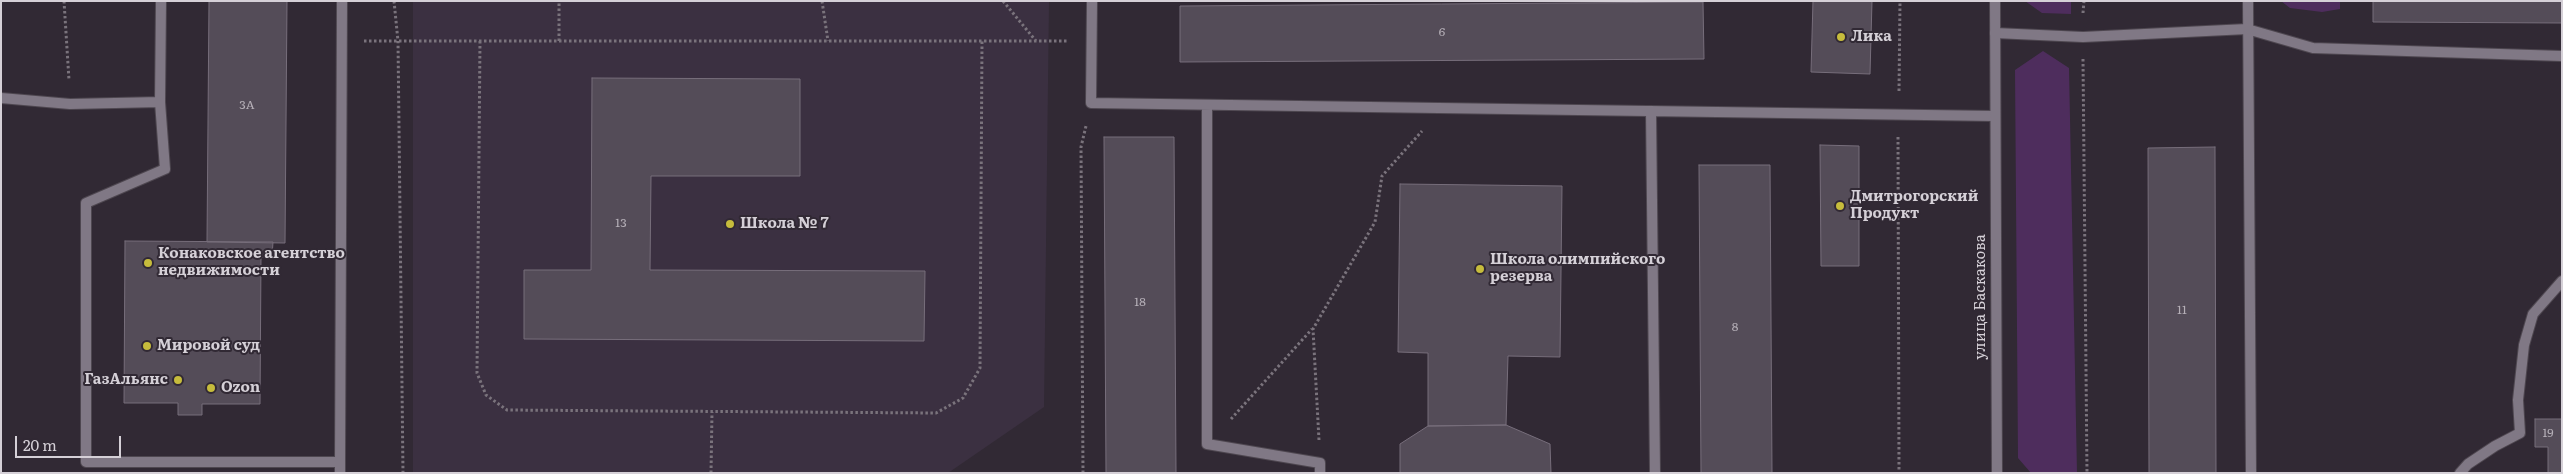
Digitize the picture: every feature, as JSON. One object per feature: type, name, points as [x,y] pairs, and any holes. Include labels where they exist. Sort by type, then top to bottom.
[{"type":"street","points":[[161,1],[160,102],[165,170],[86,203],[86,462],[340,468],[342,1]]},
{"type":"street","points":[[1092,1],[1091,103],[1995,116]]},
{"type":"street","name":"улица Баскакова","points":[[1995,1],[1997,473]]},
{"type":"street","points":[[2248,1],[2251,473]]},
{"type":"street","points":[[1995,33],[2083,37],[2247,29],[2313,48],[2562,56]]},
{"type":"street","points":[[1,98],[70,104],[160,102]]},
{"type":"street","points":[[1207,105],[1207,444],[1320,468]]},
{"type":"street","points":[[1652,111],[1655,473]]},
{"type":"street","points":[[2460,473],[2468,464],[2488,450],[2520,433],[2518,400],[2524,345],[2533,314],[2562,282]]},
{"type":"path","points":[[64,1],[70,104]]},
{"type":"path","points":[[394,1],[398,41],[403,473]]},
{"type":"path","points":[[559,1],[559,42]]},
{"type":"path","points":[[822,1],[828,41]]},
{"type":"path","points":[[1003,1],[1036,41]]},
{"type":"path","points":[[1898,473],[1898,115],[1900,1]]},
{"type":"path","points":[[2084,1],[2087,473]]},
{"type":"path","points":[[341,41],[1092,41]]},
{"type":"path","points":[[480,41],[478,373],[486,395],[507,410],[936,413],[963,398],[980,368],[982,41]]},
{"type":"path","points":[[1083,473],[1081,147],[1091,103]]},
{"type":"path","points":[[1207,444],[1312,328],[1375,222],[1382,176],[1442,108]]},
{"type":"path","points":[[1312,328],[1320,468]]},
{"type":"path","points":[[711,473],[712,412]]},
{"type":"shaded area","name":"Школа № 7","points":[[413,1],[1049,1],[1044,407],[948,473],[413,473]]},
{"type":"shaded area","points":[[2025,1],[2071,1],[2071,14],[2042,13]]},
{"type":"shaded area","points":[[2281,1],[2340,1],[2340,9],[2322,12],[2290,8]]},
{"type":"shaded area","points":[[2043,51],[2069,68],[2077,473],[2031,473],[2018,458],[2015,70]]},
{"type":"building","points":[[209,1],[287,1],[285,243],[207,242]]},
{"type":"building","name":"Лика","points":[[1813,1],[1872,1],[1870,74],[1811,72]]},
{"type":"building","points":[[2373,1],[2562,1],[2562,23],[2373,22]]},
{"type":"building","points":[[1703,2],[1704,59],[1180,62],[1180,6]]},
{"type":"building","points":[[592,78],[800,79],[800,176],[651,176],[650,270],[925,271],[924,341],[524,339],[524,270],[591,270]]},
{"type":"building","points":[[1104,137],[1174,137],[1176,473],[1106,473]]},
{"type":"building","name":"Дмитрогорский Продукт","points":[[1820,145],[1859,146],[1859,266],[1821,266]]},
{"type":"building","points":[[2215,147],[2216,473],[2149,473],[2148,148]]},
{"type":"building","points":[[1699,165],[1770,165],[1772,473],[1701,473]]},
{"type":"building","name":"Школа олимпийского резерва","points":[[1400,184],[1562,186],[1560,357],[1508,356],[1506,425],[1428,426],[1428,353],[1398,352]]},
{"type":"building","points":[[125,241],[273,242],[272,257],[261,257],[260,404],[202,404],[202,415],[178,415],[178,403],[124,403]]},
{"type":"building","points":[[2535,419],[2562,419],[2562,473],[2548,473],[2548,447],[2535,447]]},
{"type":"building","points":[[1506,425],[1550,444],[1551,473],[1400,473],[1400,444],[1428,426]]},
{"type":"place","name":"Лика","points":[[1841,37]]},
{"type":"place","name":"Дмитрогорский Продукт","points":[[1840,206]]},
{"type":"place","name":"Школа № 7","points":[[730,224]]},
{"type":"place","name":"Конаковское агентство недвижимости","points":[[148,263]]},
{"type":"place","name":"Школа олимпийского резерва","points":[[1480,269]]},
{"type":"place","name":"Мировой суд","points":[[147,346]]},
{"type":"place","name":"ГазАльянс","points":[[178,380]]},
{"type":"place","name":"Ozon","points":[[211,388]]}]
